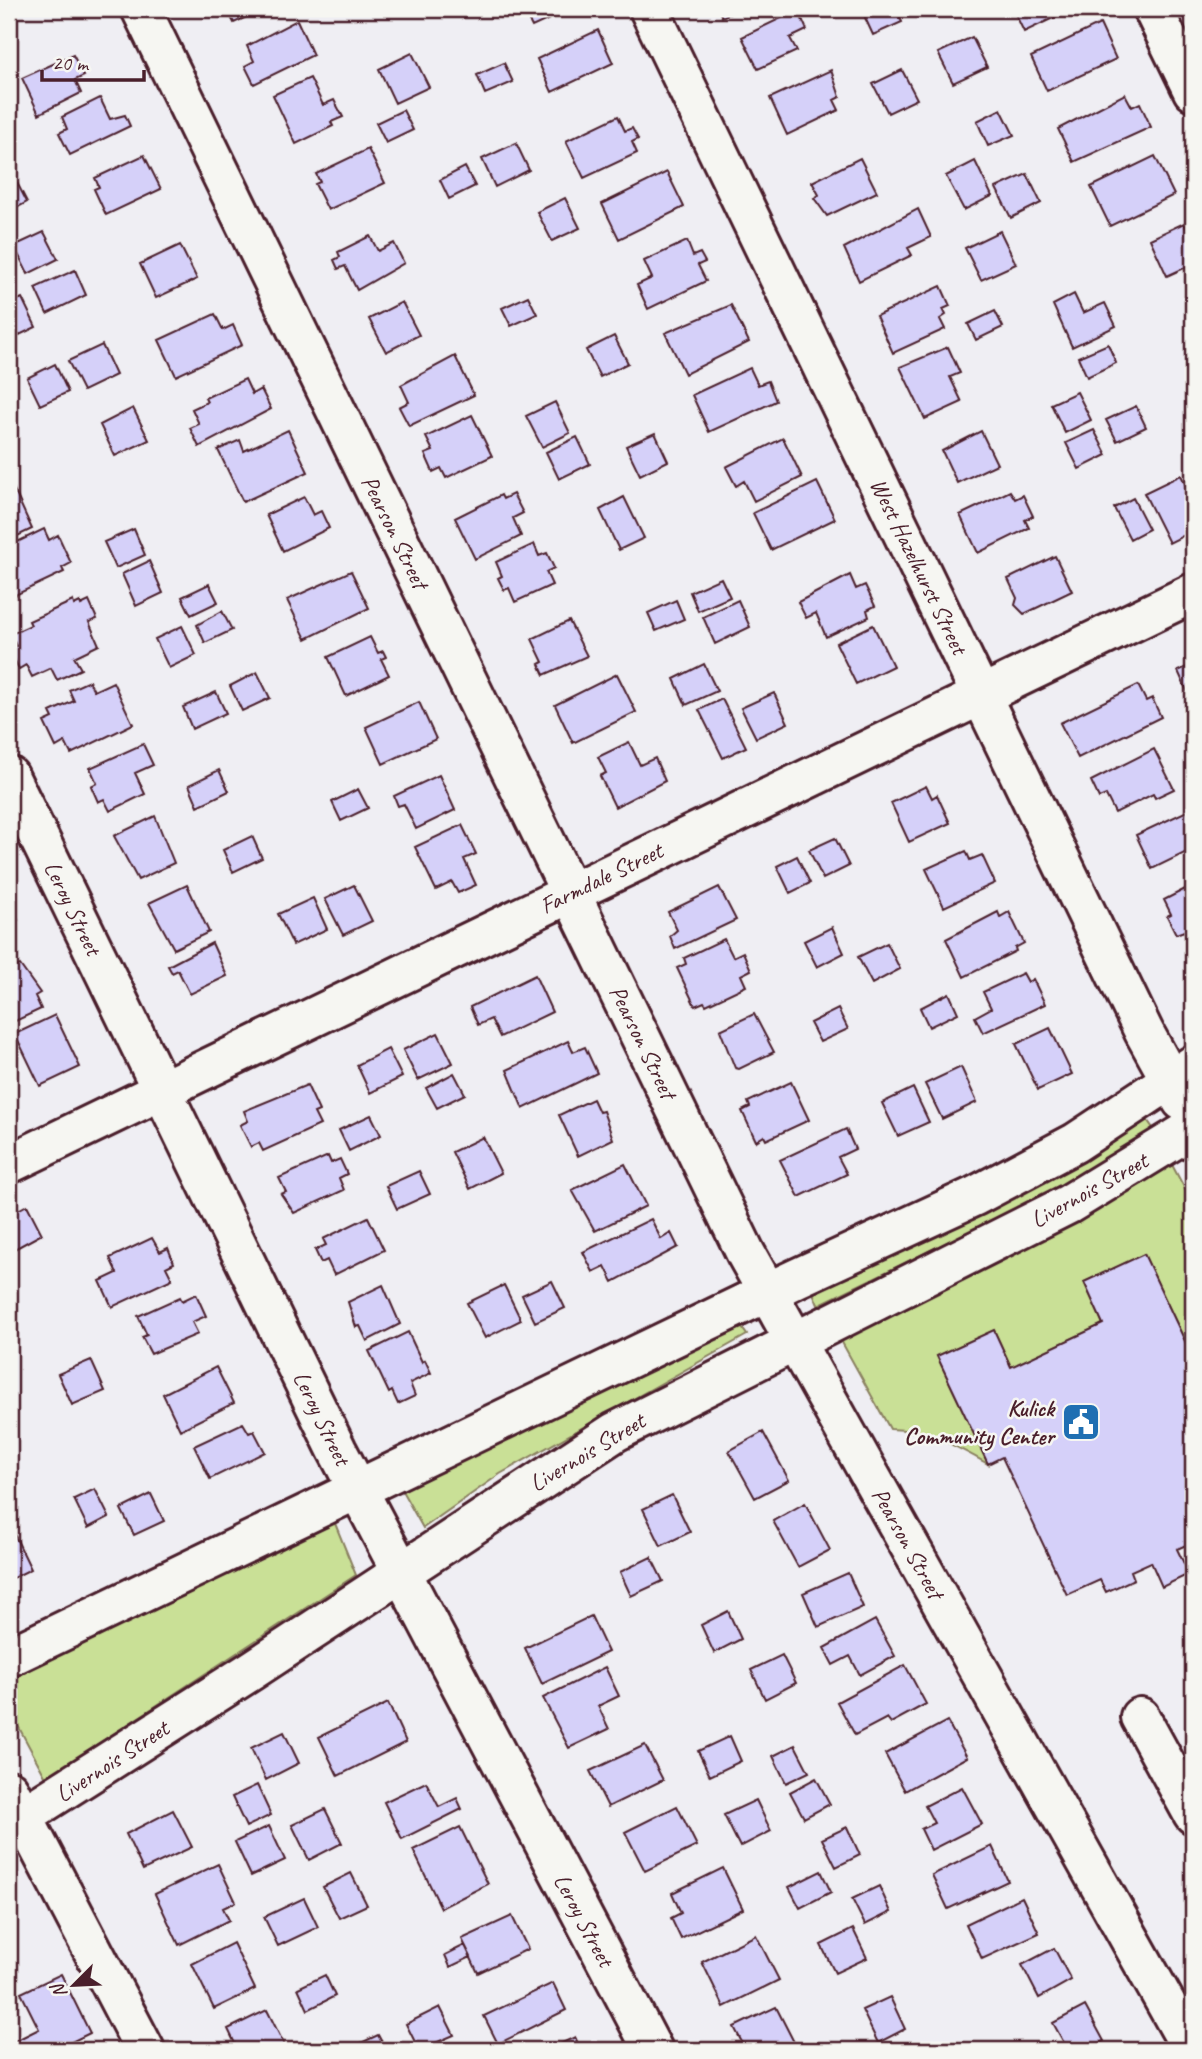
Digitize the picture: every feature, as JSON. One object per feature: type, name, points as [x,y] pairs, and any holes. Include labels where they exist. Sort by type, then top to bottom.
[{"type":"street","name":"Pearson Street","points":[[141,9],[742,1247],[1192,2050]]},
{"type":"street","name":"West Hazelhurst Street","points":[[649,9],[981,695],[1182,1073],[1193,1120]]},
{"type":"street","points":[[1153,9],[1193,91]]},
{"type":"street","name":"Farmdale Street","points":[[9,1164],[1193,593]]},
{"type":"street","name":"Leroy Street","points":[[9,776],[357,1490],[653,2050]]},
{"type":"street","name":"Livernois Street","points":[[9,1657],[986,1190],[1075,1143],[1182,1073]]},
{"type":"street","name":"Livernois Street","points":[[14,1810],[400,1572],[615,1432],[1069,1204],[1193,1128]]},
{"type":"street","points":[[1140,1717],[1193,1814]]},
{"type":"street","points":[[14,1810],[145,2050]]},
{"type":"green space","points":[[1145,1117],[1155,1131],[1038,1198],[818,1305],[811,1288]]},
{"type":"green space","points":[[1171,1163],[1193,1204],[1193,1358],[1144,1254],[1084,1282],[1103,1324],[1011,1367],[994,1330],[937,1356],[988,1464],[953,1445],[929,1436],[890,1429],[839,1337],[1098,1211]]},
{"type":"green space","points":[[740,1325],[747,1335],[500,1474],[423,1528],[401,1489]]},
{"type":"green space","points":[[334,1521],[356,1575],[46,1778],[9,1709],[9,1678]]},
{"type":"building","points":[[227,9],[264,9],[234,23]]},
{"type":"building","points":[[523,9],[571,9],[532,27]]},
{"type":"building","points":[[718,9],[740,9],[722,17]]},
{"type":"building","points":[[861,9],[896,9],[902,22],[873,35]]},
{"type":"building","points":[[1013,9],[1072,9],[1024,32]]},
{"type":"building","points":[[798,10],[807,30],[790,38],[797,51],[758,69],[742,37]]},
{"type":"building","points":[[297,20],[313,55],[254,84],[245,66],[254,61],[247,46]]},
{"type":"building","points":[[1100,24],[1116,59],[1047,91],[1031,57]]},
{"type":"building","points":[[598,30],[613,63],[552,92],[537,59]]},
{"type":"building","points":[[972,37],[987,67],[953,83],[938,53]]},
{"type":"building","points":[[412,53],[429,87],[395,103],[379,69]]},
{"type":"building","points":[[73,55],[84,76],[75,80],[81,93],[39,114],[22,78]]},
{"type":"building","points":[[504,63],[513,82],[485,94],[477,75]]},
{"type":"building","points":[[831,70],[840,97],[834,100],[839,110],[787,135],[770,98]]},
{"type":"building","points":[[902,70],[917,99],[888,113],[873,84]]},
{"type":"building","points":[[310,78],[323,105],[334,100],[343,117],[331,122],[333,126],[296,144],[273,95]]},
{"type":"building","points":[[1125,94],[1132,107],[1140,103],[1151,127],[1074,162],[1058,129]]},
{"type":"building","points":[[100,98],[110,119],[125,115],[130,126],[70,155],[59,133],[67,129],[62,117]]},
{"type":"building","points":[[1001,109],[1014,135],[988,146],[977,121]]},
{"type":"building","points":[[403,110],[413,130],[386,143],[376,123]]},
{"type":"building","points":[[618,116],[625,131],[632,128],[638,139],[632,142],[637,153],[584,178],[566,141]]},
{"type":"building","points":[[516,143],[529,170],[495,187],[482,159]]},
{"type":"building","points":[[368,149],[385,183],[328,210],[315,184],[320,182],[316,174]]},
{"type":"building","points":[[144,155],[161,189],[106,215],[94,189],[99,187],[95,178]]},
{"type":"building","points":[[1155,156],[1174,195],[1110,226],[1091,187]]},
{"type":"building","points":[[860,158],[877,192],[827,216],[814,198],[819,195],[812,182]]},
{"type":"building","points":[[975,161],[992,196],[964,210],[946,176]]},
{"type":"building","points":[[465,167],[475,186],[449,199],[440,180]]},
{"type":"building","points":[[667,172],[684,207],[619,239],[602,204]]},
{"type":"building","points":[[1027,174],[1041,203],[1011,218],[996,188]]},
{"type":"building","points":[[13,175],[27,202],[9,212],[9,177]]},
{"type":"building","points":[[565,198],[580,228],[552,241],[537,212]]},
{"type":"building","points":[[918,209],[931,237],[908,248],[912,255],[859,281],[844,248]]},
{"type":"building","points":[[1184,223],[1193,243],[1193,264],[1167,276],[1150,239]]},
{"type":"building","points":[[1000,231],[1016,264],[981,280],[965,248]]},
{"type":"building","points":[[44,232],[58,259],[28,274],[14,246]]},
{"type":"building","points":[[370,236],[378,251],[394,243],[404,263],[357,290],[345,266],[338,269],[334,260],[340,257],[338,252]]},
{"type":"building","points":[[687,241],[693,256],[700,253],[705,262],[698,265],[706,281],[648,309],[637,285],[652,278],[644,261]]},
{"type":"building","points":[[180,245],[197,279],[156,298],[140,264]]},
{"type":"building","points":[[75,270],[86,295],[47,314],[35,288]]},
{"type":"building","points":[[941,286],[950,306],[943,309],[946,315],[940,319],[945,329],[893,353],[876,316]]},
{"type":"building","points":[[1074,294],[1083,313],[1105,303],[1116,326],[1072,347],[1053,305]]},
{"type":"building","points":[[528,296],[537,314],[511,326],[502,308]]},
{"type":"building","points":[[22,298],[36,327],[9,340],[9,304]]},
{"type":"building","points":[[402,302],[419,335],[386,352],[369,319]]},
{"type":"building","points":[[731,305],[749,342],[685,374],[665,333]]},
{"type":"building","points":[[995,311],[1003,327],[976,340],[968,324]]},
{"type":"building","points":[[215,314],[223,330],[233,325],[242,345],[176,376],[159,340]]},
{"type":"building","points":[[614,336],[628,363],[600,377],[586,350]]},
{"type":"building","points":[[1108,344],[1116,363],[1087,377],[1078,357]]},
{"type":"building","points":[[102,345],[116,375],[83,391],[68,361]]},
{"type":"building","points":[[948,347],[960,373],[950,377],[962,402],[925,419],[900,367]]},
{"type":"building","points":[[455,356],[474,395],[409,426],[399,407],[409,402],[401,385]]},
{"type":"building","points":[[55,364],[68,392],[40,405],[27,378]]},
{"type":"building","points":[[750,368],[758,385],[768,381],[776,401],[709,432],[692,395]]},
{"type":"building","points":[[245,379],[252,394],[261,389],[271,409],[199,447],[190,428],[199,424],[192,409],[207,402],[205,398]]},
{"type":"building","points":[[1077,392],[1091,420],[1065,433],[1051,404]]},
{"type":"building","points":[[555,402],[570,433],[542,447],[526,416]]},
{"type":"building","points":[[1136,406],[1146,427],[1117,441],[1106,420]]},
{"type":"building","points":[[133,408],[149,440],[115,456],[100,425]]},
{"type":"building","points":[[472,415],[492,456],[446,478],[441,468],[433,472],[425,454],[433,451],[426,437]]},
{"type":"building","points":[[288,430],[308,472],[243,502],[218,450],[240,440],[244,451]]},
{"type":"building","points":[[1094,430],[1107,455],[1079,469],[1066,443]]},
{"type":"building","points":[[981,431],[997,464],[957,483],[942,451]]},
{"type":"building","points":[[655,433],[668,461],[640,475],[626,446]]},
{"type":"building","points":[[577,437],[590,464],[559,479],[546,452]]},
{"type":"building","points":[[783,438],[802,477],[754,501],[744,481],[736,486],[726,467]]},
{"type":"building","points":[[1181,475],[1193,500],[1193,531],[1169,543],[1144,493]]},
{"type":"building","points":[[817,482],[835,519],[771,550],[753,513]]},
{"type":"building","points":[[11,483],[32,529],[9,540],[9,484]]},
{"type":"building","points":[[1010,491],[1015,499],[1023,495],[1033,516],[1025,520],[1029,528],[978,553],[960,515]]},
{"type":"building","points":[[513,494],[523,513],[513,518],[521,536],[475,559],[455,518],[501,495],[503,499]]},
{"type":"building","points":[[304,497],[313,515],[321,511],[329,528],[283,551],[266,515]]},
{"type":"building","points":[[624,497],[644,538],[619,550],[600,510]]},
{"type":"building","points":[[1133,498],[1149,529],[1130,539],[1114,508]]},
{"type":"building","points":[[44,529],[49,540],[58,535],[71,563],[62,568],[64,572],[9,598],[9,546]]},
{"type":"building","points":[[134,529],[145,555],[116,568],[104,542]]},
{"type":"building","points":[[534,544],[539,556],[547,553],[554,568],[546,572],[552,585],[515,602],[509,588],[504,590],[498,578],[502,576],[496,562]]},
{"type":"building","points":[[1055,556],[1072,591],[1024,614],[1015,605],[1017,598],[1008,579]]},
{"type":"building","points":[[149,561],[163,593],[136,606],[122,574]]},
{"type":"building","points":[[351,571],[369,608],[306,639],[287,600]]},
{"type":"building","points":[[850,575],[856,589],[865,585],[875,606],[867,610],[869,617],[826,637],[816,613],[806,618],[798,602]]},
{"type":"building","points":[[721,578],[730,597],[698,611],[690,592]]},
{"type":"building","points":[[209,584],[218,602],[191,615],[182,597]]},
{"type":"building","points":[[676,600],[684,619],[656,631],[648,613]]},
{"type":"building","points":[[738,600],[750,627],[715,644],[703,617]]},
{"type":"building","points":[[73,601],[74,605],[80,602],[81,605],[89,601],[97,619],[89,622],[99,645],[74,657],[81,669],[57,680],[51,668],[32,677],[26,665],[19,669],[9,649],[16,646],[11,634],[31,625],[29,621]]},
{"type":"building","points":[[222,611],[232,630],[205,643],[197,625]]},
{"type":"building","points":[[569,621],[587,656],[544,675],[539,664],[543,662],[532,639]]},
{"type":"building","points":[[873,625],[893,666],[856,684],[836,643]]},
{"type":"building","points":[[182,626],[196,655],[169,668],[155,639]]},
{"type":"building","points":[[370,637],[378,653],[383,651],[386,657],[381,659],[389,675],[346,696],[328,657]]},
{"type":"building","points":[[704,664],[717,691],[686,705],[674,679]]},
{"type":"building","points":[[1193,664],[1193,699],[1191,700],[1178,671]]},
{"type":"building","points":[[257,672],[270,698],[242,711],[230,686]]},
{"type":"building","points":[[617,674],[636,712],[573,743],[555,705]]},
{"type":"building","points":[[89,681],[94,691],[113,682],[133,724],[71,754],[65,742],[56,747],[44,722],[53,718],[50,712],[74,701],[69,690]]},
{"type":"building","points":[[1138,685],[1146,701],[1152,698],[1161,717],[1078,758],[1060,723]]},
{"type":"building","points":[[216,692],[226,713],[192,729],[183,707]]},
{"type":"building","points":[[774,693],[788,723],[756,738],[741,708]]},
{"type":"building","points":[[722,699],[746,747],[723,758],[699,710]]},
{"type":"building","points":[[419,702],[436,739],[383,764],[366,727]]},
{"type":"building","points":[[629,742],[640,765],[655,758],[665,781],[615,807],[600,776],[606,773],[598,757]]},
{"type":"building","points":[[143,744],[153,765],[135,773],[145,794],[110,811],[104,799],[98,802],[91,786],[97,783],[90,768]]},
{"type":"building","points":[[1154,749],[1174,789],[1155,798],[1153,794],[1115,813],[1106,795],[1099,798],[1091,781]]},
{"type":"building","points":[[219,770],[229,791],[198,806],[189,785]]},
{"type":"building","points":[[439,775],[455,810],[416,829],[404,804],[398,806],[394,796]]},
{"type":"building","points":[[926,786],[932,798],[937,795],[950,823],[909,842],[891,803]]},
{"type":"building","points":[[358,789],[368,808],[341,821],[332,802]]},
{"type":"building","points":[[1187,811],[1193,823],[1193,849],[1152,869],[1136,835]]},
{"type":"building","points":[[155,816],[174,863],[138,880],[114,836]]},
{"type":"building","points":[[462,825],[476,854],[464,859],[476,885],[458,893],[452,882],[436,890],[415,847]]},
{"type":"building","points":[[252,836],[262,858],[233,872],[223,850]]},
{"type":"building","points":[[835,838],[849,866],[823,879],[809,850]]},
{"type":"building","points":[[966,851],[970,860],[982,855],[995,883],[944,907],[926,869]]},
{"type":"building","points":[[797,856],[810,883],[790,893],[777,866]]},
{"type":"building","points":[[187,885],[209,932],[174,949],[149,903]]},
{"type":"building","points":[[354,885],[372,921],[343,935],[325,899]]},
{"type":"building","points":[[1193,885],[1193,942],[1190,943],[1184,931],[1176,934],[1167,916],[1171,914],[1164,900]]},
{"type":"building","points":[[719,887],[736,920],[675,949],[670,936],[677,930],[668,912]]},
{"type":"building","points":[[313,898],[327,929],[293,945],[278,914]]},
{"type":"building","points":[[9,901],[18,920],[9,924]]},
{"type":"building","points":[[998,912],[1000,917],[1009,912],[1024,943],[1015,948],[1016,951],[964,977],[946,939]]},
{"type":"building","points":[[832,927],[844,953],[817,967],[804,941]]},
{"type":"building","points":[[724,939],[733,957],[743,952],[751,970],[741,975],[746,986],[706,1005],[704,1002],[695,1006],[677,968],[686,964],[684,958]]},
{"type":"building","points":[[212,943],[227,976],[190,994],[178,970],[172,973],[168,966]]},
{"type":"building","points":[[887,943],[900,969],[872,984],[858,957]]},
{"type":"building","points":[[20,965],[40,993],[35,996],[41,1009],[9,1024],[9,970]]},
{"type":"building","points":[[1023,973],[1028,982],[1033,979],[1045,1004],[983,1033],[975,1017],[991,1008],[983,992]]},
{"type":"building","points":[[535,975],[552,1012],[500,1037],[491,1019],[478,1025],[470,1007]]},
{"type":"building","points":[[949,993],[958,1013],[929,1027],[920,1008]]},
{"type":"building","points":[[838,1009],[848,1029],[820,1042],[810,1023]]},
{"type":"building","points":[[754,1014],[774,1052],[739,1069],[735,1068],[720,1030]]},
{"type":"building","points":[[55,1015],[80,1067],[40,1086],[15,1034]]},
{"type":"building","points":[[1050,1028],[1072,1074],[1038,1090],[1016,1044]]},
{"type":"building","points":[[438,1033],[453,1063],[418,1080],[403,1050]]},
{"type":"building","points":[[568,1041],[573,1052],[585,1047],[597,1073],[523,1109],[507,1070]]},
{"type":"building","points":[[388,1049],[402,1077],[370,1093],[357,1065]]},
{"type":"building","points":[[961,1067],[977,1102],[942,1119],[925,1084]]},
{"type":"building","points":[[454,1073],[465,1094],[437,1108],[426,1088]]},
{"type":"building","points":[[791,1082],[809,1120],[766,1140],[764,1136],[756,1141],[742,1111],[750,1107],[748,1102]]},
{"type":"building","points":[[307,1085],[319,1111],[314,1113],[320,1125],[263,1151],[259,1143],[251,1147],[240,1125],[248,1121],[244,1111]]},
{"type":"building","points":[[913,1088],[929,1122],[898,1136],[882,1103]]},
{"type":"building","points":[[593,1099],[599,1112],[603,1111],[613,1139],[578,1156],[559,1115]]},
{"type":"building","points":[[371,1115],[381,1135],[349,1151],[339,1130]]},
{"type":"building","points":[[846,1129],[855,1149],[838,1157],[847,1174],[799,1197],[780,1160]]},
{"type":"building","points":[[483,1137],[501,1173],[470,1189],[452,1152]]},
{"type":"building","points":[[328,1156],[331,1163],[340,1159],[347,1174],[339,1178],[344,1190],[294,1213],[281,1194],[286,1192],[279,1178]]},
{"type":"building","points":[[625,1164],[646,1206],[595,1231],[572,1190]]},
{"type":"building","points":[[419,1171],[430,1194],[397,1209],[386,1186]]},
{"type":"building","points":[[27,1205],[42,1234],[9,1252],[9,1215]]},
{"type":"building","points":[[368,1217],[384,1250],[334,1275],[327,1260],[321,1263],[315,1250],[326,1245],[323,1239]]},
{"type":"building","points":[[651,1219],[661,1239],[671,1233],[678,1247],[613,1282],[605,1266],[593,1272],[583,1252]]},
{"type":"building","points":[[152,1238],[160,1252],[168,1248],[174,1263],[166,1267],[172,1279],[112,1307],[100,1281],[117,1273],[110,1258]]},
{"type":"building","name":"Kulick Community Center","points":[[1144,1254],[1193,1358],[1193,1367],[1185,1371],[1193,1388],[1193,1542],[1177,1549],[1189,1574],[1162,1587],[1151,1562],[1131,1571],[1134,1579],[1106,1592],[1100,1580],[1067,1595],[1002,1457],[988,1464],[937,1356],[994,1330],[1011,1367],[1103,1324],[1084,1282]]},
{"type":"building","points":[[552,1281],[565,1308],[535,1322],[522,1295]]},
{"type":"building","points":[[383,1285],[400,1324],[367,1341],[360,1326],[356,1327],[348,1302]]},
{"type":"building","points":[[504,1285],[521,1320],[485,1338],[467,1303]]},
{"type":"building","points":[[196,1294],[206,1316],[192,1322],[198,1334],[151,1354],[142,1337],[147,1335],[138,1316],[180,1297],[182,1301]]},
{"type":"building","points":[[408,1332],[422,1362],[425,1360],[431,1373],[410,1383],[415,1396],[398,1404],[392,1391],[389,1393],[369,1351]]},
{"type":"building","points":[[91,1360],[105,1391],[72,1405],[58,1374]]},
{"type":"building","points":[[216,1367],[234,1403],[180,1430],[163,1394]]},
{"type":"building","points":[[243,1423],[249,1433],[254,1431],[265,1452],[210,1479],[194,1446]]},
{"type":"building","points":[[763,1432],[789,1480],[755,1498],[729,1451]]},
{"type":"building","points":[[95,1489],[109,1517],[88,1528],[74,1499]]},
{"type":"building","points":[[151,1494],[164,1521],[134,1535],[121,1509]]},
{"type":"building","points":[[672,1495],[690,1532],[661,1546],[643,1509]]},
{"type":"building","points":[[805,1503],[830,1550],[798,1567],[773,1521]]},
{"type":"building","points":[[15,1536],[31,1569],[9,1580],[9,1539]]},
{"type":"building","points":[[651,1557],[663,1581],[631,1596],[620,1572]]},
{"type":"building","points":[[848,1573],[863,1607],[818,1627],[803,1593]]},
{"type":"building","points":[[728,1611],[741,1639],[714,1653],[701,1625]]},
{"type":"building","points":[[591,1616],[608,1652],[542,1684],[525,1648]]},
{"type":"building","points":[[875,1620],[895,1656],[860,1675],[850,1656],[833,1665],[824,1648]]},
{"type":"building","points":[[782,1655],[796,1683],[765,1699],[751,1670]]},
{"type":"building","points":[[905,1665],[926,1704],[891,1723],[887,1718],[855,1735],[837,1702]]},
{"type":"building","points":[[605,1667],[619,1696],[598,1706],[609,1729],[569,1748],[543,1698]]},
{"type":"building","points":[[388,1703],[406,1742],[338,1776],[319,1737]]},
{"type":"building","points":[[947,1721],[967,1757],[905,1791],[885,1754]]},
{"type":"building","points":[[284,1732],[299,1763],[266,1780],[251,1748]]},
{"type":"building","points":[[730,1736],[741,1761],[710,1776],[698,1751]]},
{"type":"building","points":[[645,1745],[663,1780],[608,1807],[590,1771]]},
{"type":"building","points":[[795,1745],[809,1772],[786,1783],[773,1756]]},
{"type":"building","points":[[816,1778],[830,1804],[804,1818],[790,1792]]},
{"type":"building","points":[[426,1782],[439,1807],[457,1798],[462,1809],[402,1839],[384,1802]]},
{"type":"building","points":[[257,1785],[271,1815],[246,1827],[232,1797]]},
{"type":"building","points":[[962,1787],[982,1824],[931,1850],[921,1829],[934,1823],[925,1806]]},
{"type":"building","points":[[756,1800],[771,1831],[740,1847],[724,1815]]},
{"type":"building","points":[[677,1806],[697,1846],[645,1871],[625,1832]]},
{"type":"building","points":[[325,1809],[342,1843],[309,1860],[292,1825]]},
{"type":"building","points":[[173,1810],[192,1847],[143,1870],[126,1834]]},
{"type":"building","points":[[269,1826],[285,1860],[251,1876],[235,1842]]},
{"type":"building","points":[[460,1827],[488,1884],[441,1908],[413,1850]]},
{"type":"building","points":[[847,1827],[860,1855],[836,1867],[822,1839]]},
{"type":"building","points":[[992,1846],[1008,1881],[948,1909],[932,1875]]},
{"type":"building","points":[[218,1864],[236,1902],[223,1908],[229,1920],[179,1945],[155,1894]]},
{"type":"building","points":[[723,1868],[743,1909],[681,1939],[671,1918],[681,1913],[672,1893]]},
{"type":"building","points":[[821,1871],[831,1892],[800,1908],[789,1887]]},
{"type":"building","points":[[351,1873],[367,1905],[339,1918],[323,1887]]},
{"type":"building","points":[[879,1886],[891,1912],[865,1925],[852,1899]]},
{"type":"building","points":[[1022,1897],[1039,1933],[982,1959],[966,1924]]},
{"type":"building","points":[[304,1898],[318,1927],[278,1946],[264,1917]]},
{"type":"building","points":[[512,1916],[528,1949],[478,1973],[462,1939]]},
{"type":"building","points":[[853,1929],[867,1958],[835,1973],[821,1945]]},
{"type":"building","points":[[756,1935],[779,1980],[724,2007],[702,1962]]},
{"type":"building","points":[[233,1943],[255,1989],[214,2009],[192,1964]]},
{"type":"building","points":[[465,1945],[471,1957],[450,1967],[445,1955]]},
{"type":"building","points":[[1054,1948],[1071,1980],[1039,1998],[1022,1965]]},
{"type":"building","points":[[61,1974],[90,2033],[55,2050],[9,2050],[9,2038],[11,2043],[39,2029],[21,1993]]},
{"type":"building","points":[[325,1975],[335,1996],[308,2010],[298,1988]]},
{"type":"building","points":[[553,1983],[566,2010],[498,2044],[484,2016]]},
{"type":"building","points":[[890,1997],[905,2029],[878,2043],[862,2010]]},
{"type":"building","points":[[1085,2006],[1104,2041],[1086,2050],[1068,2050],[1053,2023]]},
{"type":"building","points":[[440,2007],[454,2035],[419,2050],[406,2024]]},
{"type":"building","points":[[776,2007],[798,2050],[746,2050],[734,2027]]},
{"type":"building","points":[[267,2010],[287,2050],[238,2050],[228,2029]]},
{"type":"building","points":[[378,2035],[386,2050],[346,2050]]},
{"type":"building","points":[[575,2037],[581,2050],[547,2050]]},
{"type":"place","name":"Kulick Community Center","points":[[1081,1422]]}]
